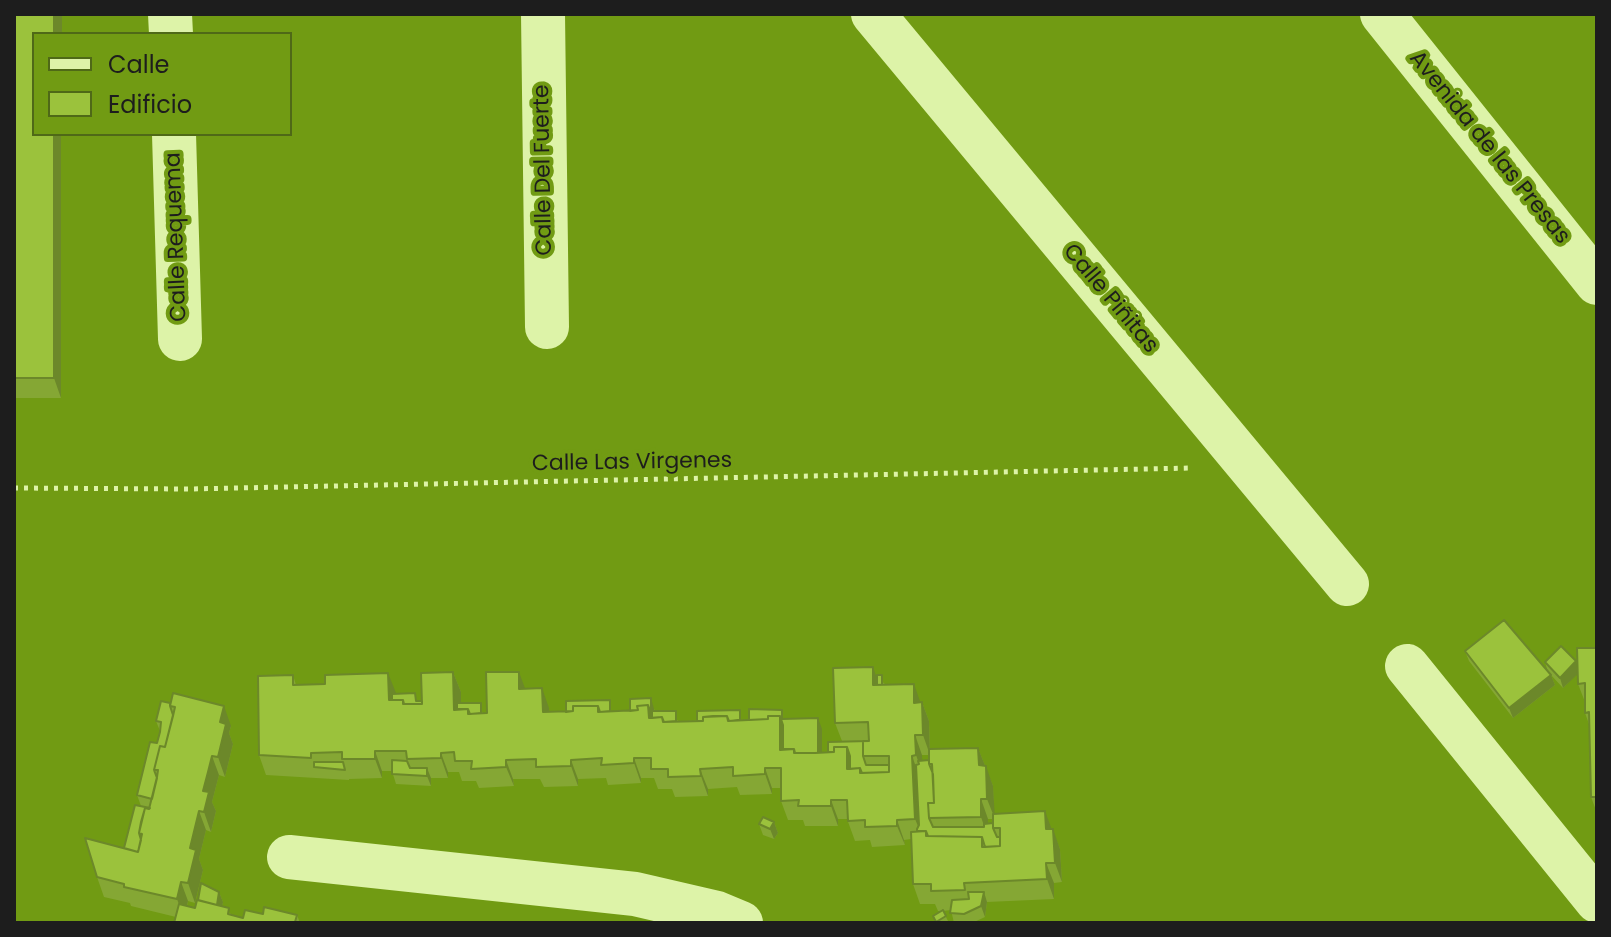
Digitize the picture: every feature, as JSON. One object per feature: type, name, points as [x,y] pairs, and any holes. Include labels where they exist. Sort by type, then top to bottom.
[{"type":"street","name":"Calle Del Fuerte","points":[[543,14],[547,327]]},
{"type":"street","name":"Calle Piñitas","points":[[873,14],[1347,584]]},
{"type":"street","name":"Avenida de las Presas","points":[[1382,14],[1597,283]]},
{"type":"street","name":"Calle Requema","points":[[174,136],[180,339]]},
{"type":"street","points":[[1407,666],[1597,901]]},
{"type":"street","points":[[289,857],[635,894],[717,913],[741,923]]},
{"type":"path","name":"Calle Las Virgenes","points":[[14,488],[189,489],[1251,467]]},
{"type":"building","points":[[14,14],[54,14],[54,32],[32,32],[32,136],[54,136],[54,378],[14,378]]},
{"type":"building","points":[[1504,620],[1551,675],[1509,708],[1465,651]]},
{"type":"building","points":[[1561,646],[1576,661],[1560,678],[1545,662]]},
{"type":"building","points":[[1577,648],[1597,648],[1597,797],[1591,797],[1589,712],[1585,713],[1585,683],[1578,684]]},
{"type":"building","points":[[873,667],[873,685],[914,684],[914,703],[922,702],[923,735],[915,735],[916,755],[912,756],[915,819],[897,820],[897,826],[865,827],[865,820],[848,821],[847,800],[831,800],[831,806],[798,806],[799,800],[781,801],[781,768],[765,768],[765,774],[733,776],[733,767],[700,769],[701,776],[668,777],[668,769],[651,769],[651,758],[634,758],[634,763],[601,765],[602,758],[571,760],[571,766],[536,767],[536,759],[506,760],[506,767],[471,769],[472,761],[455,761],[454,752],[441,753],[441,758],[407,759],[406,751],[375,751],[375,759],[342,759],[342,752],[311,753],[311,758],[259,755],[258,676],[293,675],[293,685],[325,684],[325,675],[388,673],[389,700],[422,704],[421,673],[453,672],[454,710],[468,709],[468,714],[487,713],[486,672],[519,672],[519,689],[542,688],[543,712],[573,711],[573,706],[598,706],[598,712],[638,710],[637,706],[648,705],[649,718],[662,717],[663,722],[703,721],[703,717],[713,716],[727,716],[728,721],[780,716],[780,750],[815,753],[834,752],[834,747],[847,747],[847,769],[860,768],[860,773],[889,772],[889,756],[863,756],[863,741],[869,741],[868,722],[835,723],[833,668]]},
{"type":"building","points":[[877,675],[882,675],[882,685],[877,685]]},
{"type":"building","points":[[173,693],[224,706],[220,722],[226,724],[218,757],[212,756],[203,791],[209,792],[204,812],[199,811],[190,848],[196,850],[188,883],[181,882],[177,899],[124,887],[124,884],[97,877],[85,838],[138,852],[141,822],[145,808],[149,809],[157,777],[158,770],[154,770],[160,746],[165,747],[175,707],[170,706]]},
{"type":"building","points":[[415,693],[416,701],[422,701],[422,704],[392,700],[392,694]]},
{"type":"building","points":[[651,698],[651,713],[648,705],[637,706],[638,710],[630,711],[630,699]]},
{"type":"building","points":[[610,700],[610,711],[600,712],[598,706],[573,706],[573,711],[566,712],[566,701]]},
{"type":"building","points":[[161,701],[170,703],[173,715],[165,747],[160,746],[154,770],[157,778],[152,799],[137,795],[150,742],[157,743],[160,732],[161,722],[156,721]]},
{"type":"building","points":[[457,703],[481,703],[481,713],[470,714],[468,709],[457,709]]},
{"type":"building","points":[[749,709],[782,710],[782,719],[818,718],[818,753],[795,753],[794,749],[783,749],[780,716],[749,720]]},
{"type":"building","points":[[740,710],[740,720],[729,721],[727,716],[703,717],[703,721],[697,721],[697,711]]},
{"type":"building","points":[[652,711],[676,711],[676,721],[664,722],[662,717],[652,718]]},
{"type":"building","points":[[863,741],[866,765],[889,765],[889,772],[862,773],[860,768],[850,769],[847,747],[834,747],[834,752],[828,752],[828,742]]},
{"type":"building","points":[[978,748],[979,765],[986,766],[987,799],[981,799],[981,817],[929,818],[928,803],[934,803],[929,749]]},
{"type":"building","points":[[392,760],[407,761],[410,768],[427,768],[427,776],[392,774]]},
{"type":"building","points":[[929,760],[934,803],[928,803],[933,827],[984,827],[984,824],[993,823],[997,837],[1000,837],[1000,846],[985,847],[982,837],[928,836],[926,831],[917,831],[916,765],[918,761]]},
{"type":"building","points":[[314,762],[343,762],[345,770],[314,767]]},
{"type":"building","points":[[135,805],[150,808],[145,808],[138,852],[124,848]]},
{"type":"building","points":[[1045,811],[1046,829],[1053,829],[1055,863],[1046,863],[1047,879],[964,883],[965,890],[931,891],[931,884],[913,884],[911,832],[926,831],[926,836],[982,837],[982,847],[1000,846],[1000,828],[993,828],[993,814]]},
{"type":"building","points":[[763,817],[774,822],[770,829],[759,824]]},
{"type":"building","points":[[201,883],[219,892],[217,905],[198,900]]},
{"type":"building","points":[[968,892],[984,892],[981,906],[964,914],[950,913],[952,900],[969,899]]},
{"type":"building","points":[[197,900],[229,908],[228,914],[243,918],[245,910],[263,914],[264,907],[297,915],[295,922],[300,923],[174,923],[179,904],[195,908]]},
{"type":"building","points":[[943,910],[946,916],[936,922],[933,916]]}]
